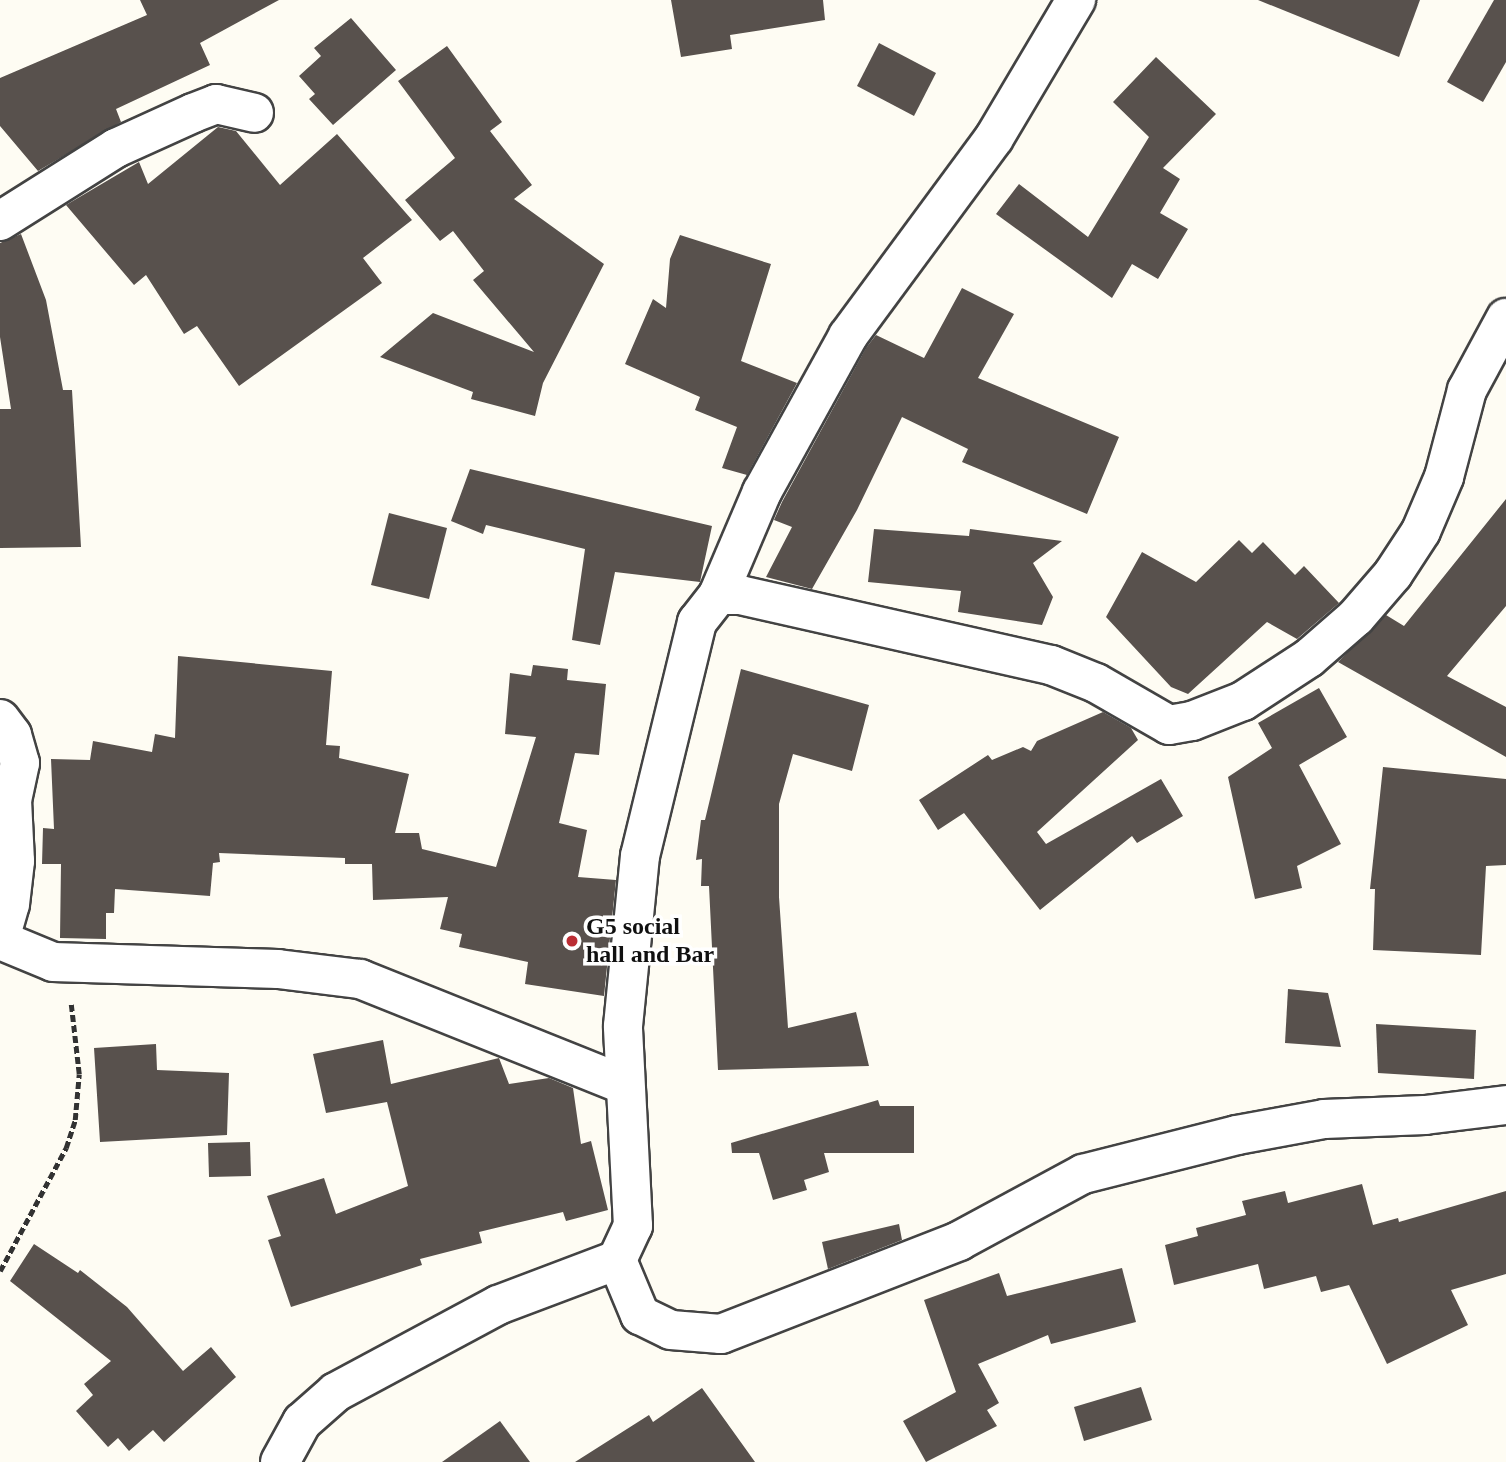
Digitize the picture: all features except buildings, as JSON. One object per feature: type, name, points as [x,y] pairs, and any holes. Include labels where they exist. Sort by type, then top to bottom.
[{"type":"street","points":[[280,1462],[302,1422],[336,1392],[498,1305],[617,1260],[633,1226],[622,1084],[623,1026],[640,856],[697,622],[718,595],[762,492],[848,336],[994,138],[1076,0]]},
{"type":"street","points":[[0,221],[116,148],[192,113],[216,104],[254,113]]},
{"type":"street","points":[[718,595],[740,595],[1051,665],[1096,683],[1169,725],[1192,721],[1243,701],[1309,658],[1356,617],[1393,574],[1421,531],[1444,477],[1467,390],[1506,318]]},
{"type":"street","points":[[0,719],[12,735],[20,763],[12,800],[13,872],[0,940],[53,962],[278,969],[360,979],[622,1084]]},
{"type":"street","points":[[617,1260],[640,1315],[671,1330],[721,1334],[959,1241],[1083,1174],[1237,1135],[1324,1119],[1425,1115],[1506,1105]]},
{"type":"path","points":[[0,1271],[66,1148],[75,1120],[79,1074],[74,1013],[53,962]]},
{"type":"place","name":"G5 social hall and Bar","points":[[572,941]]}]
